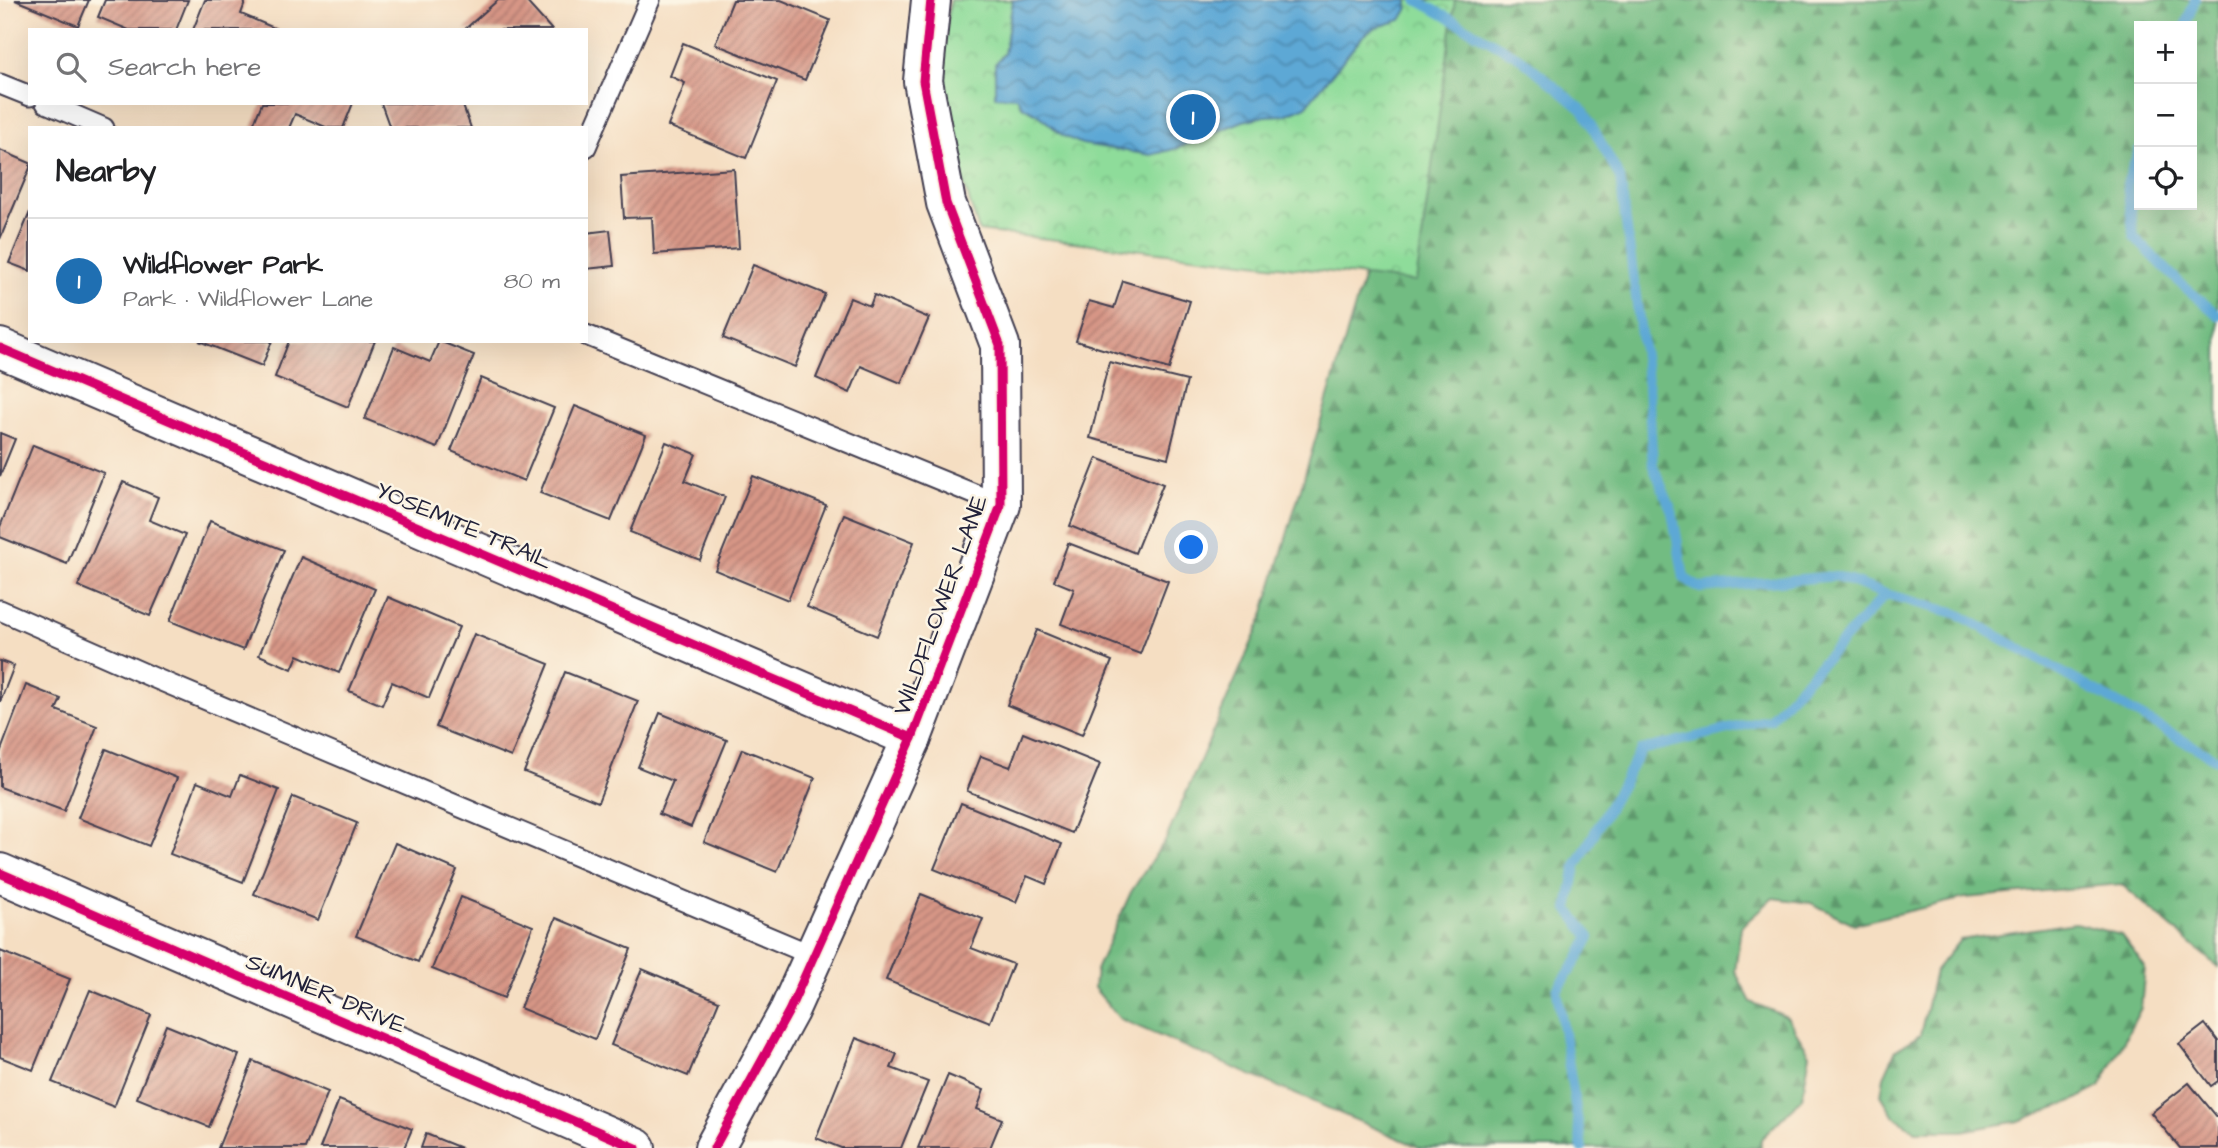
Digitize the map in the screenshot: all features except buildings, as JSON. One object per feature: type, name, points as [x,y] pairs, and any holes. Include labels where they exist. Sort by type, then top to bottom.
[{"type":"street","name":"WILDFLOWER LANE","points":[[714,1148],[789,1011],[912,738],[1001,505],[1000,345],[946,203],[923,81],[931,0]]},
{"type":"street","name":"YOSEMITE TRAIL","points":[[0,348],[912,738]]},
{"type":"street","name":"SUMNER DRIVE","points":[[0,873],[636,1148]]},
{"type":"lane","points":[[588,142],[650,0]]},
{"type":"lane","points":[[0,83],[28,95]]},
{"type":"lane","points":[[51,105],[99,126]]},
{"type":"lane","points":[[588,336],[1001,505]]},
{"type":"lane","points":[[0,610],[152,677],[814,956]]},
{"type":"green space","points":[[950,0],[1455,0],[1416,282],[979,231],[958,163],[946,111],[943,81]]},
{"type":"green space","points":[[1420,0],[2218,0],[2218,967],[2121,884],[1965,898],[1854,924],[1811,903],[1773,898],[1741,927],[1735,971],[1751,1002],[1787,1017],[1810,1054],[1802,1098],[1761,1139],[1761,1148],[1421,1148],[1120,1019],[1094,988],[1096,970],[1131,892],[1166,839],[1262,619],[1364,276]]},
{"type":"green space","points":[[2075,923],[2121,935],[2145,967],[2141,1008],[2100,1087],[2075,1100],[2019,1121],[1962,1131],[1916,1131],[1894,1116],[1881,1095],[1884,1076],[1896,1050],[1920,1035],[1935,971],[1960,940]]},
{"type":"water","points":[[1013,0],[1408,0],[1408,8],[1401,20],[1374,28],[1362,37],[1306,106],[1285,115],[1243,121],[1178,148],[1151,155],[1082,144],[1063,136],[1039,115],[1022,106],[1017,97],[995,96],[995,64],[1004,54]]},
{"type":"waterway","points":[[1417,0],[1522,59],[1584,111],[1620,178],[1648,386],[1653,466],[1672,511],[1684,578],[1700,588],[1836,576],[1886,594]]},
{"type":"waterway","points":[[2187,21],[2195,0]]},
{"type":"waterway","points":[[2134,164],[2127,184],[2134,237],[2181,284],[2218,315]]},
{"type":"waterway","points":[[1582,1148],[1557,990],[1590,937],[1568,909],[1576,866],[1641,750],[1770,719],[1886,594],[1958,614],[2218,760]]},
{"type":"cycle path","points":[[714,1148],[789,1011],[912,738],[1001,505],[1000,345],[946,203],[923,81],[931,0]]},
{"type":"cycle path","points":[[0,348],[912,738]]},
{"type":"cycle path","points":[[0,873],[636,1148]]},
{"type":"place","name":"Wildflower Park","points":[[1193,117]]}]
